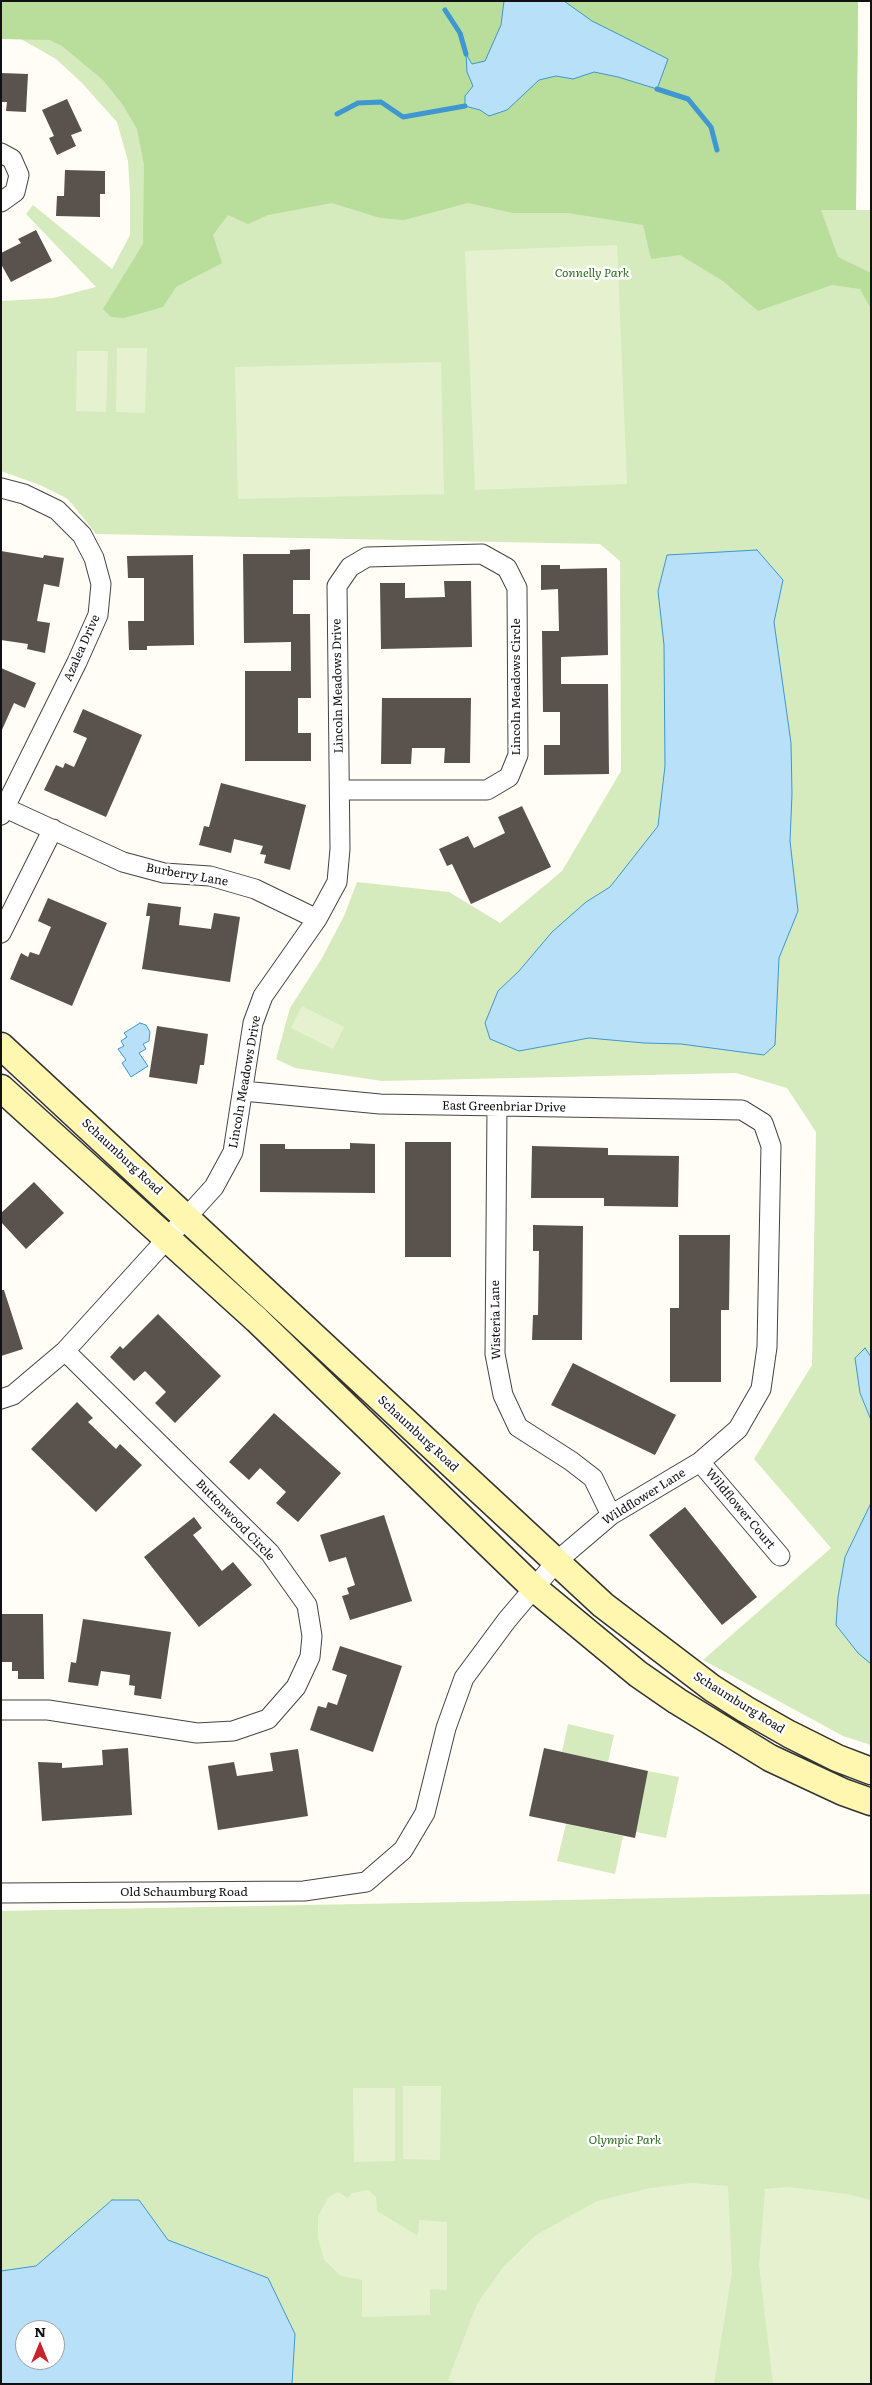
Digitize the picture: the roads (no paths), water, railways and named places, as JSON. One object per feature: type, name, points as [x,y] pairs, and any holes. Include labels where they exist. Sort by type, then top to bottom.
[{"type":"street","points":[[1,152],[12,159],[19,175],[15,192],[1,202]]},
{"type":"street","name":"Azalea Drive","points":[[1,488],[24,494],[57,510],[82,535],[94,558],[101,584],[98,615],[77,662],[2,810]]},
{"type":"street","name":"Lincoln Meadows Circle","points":[[340,790],[487,790],[509,777],[518,756],[516,588],[507,568],[482,554],[367,557]]},
{"type":"street","name":"Lincoln Meadows Drive","points":[[1,1399],[13,1395],[65,1351],[214,1187],[233,1152],[253,1023],[263,996],[317,919],[337,882],[340,849],[340,790],[337,586],[350,567],[367,557]]},
{"type":"street","name":"Burberry Lane","points":[[2,810],[53,829],[123,862],[164,873],[210,876],[255,889],[317,919]]},
{"type":"street","points":[[1,933],[53,829]]},
{"type":"street","name":"Schaumburg Road","points":[[1,1046],[603,1605],[712,1688],[789,1734],[837,1758],[871,1771]]},
{"type":"street","points":[[1,1088],[257,1320],[534,1588],[638,1674],[677,1702],[770,1758],[843,1792],[871,1802]]},
{"type":"street","name":"East Greenbriar Drive","points":[[243,1091],[380,1104],[742,1110],[763,1123]]},
{"type":"street","name":"Wisteria Lane","points":[[497,1107],[495,1354],[503,1395],[518,1427],[571,1461],[593,1478],[611,1515]]},
{"type":"street","name":"Wildflower Lane","points":[[366,1882],[403,1850],[425,1813],[446,1728],[464,1678],[534,1588],[557,1561],[611,1515],[700,1462],[738,1430],[761,1389],[767,1346],[771,1146],[763,1123]]},
{"type":"street","name":"Buttonwood Circle","points":[[1,1710],[48,1710],[197,1733],[233,1731],[268,1719],[296,1687],[310,1657],[312,1636],[307,1605],[270,1553],[65,1351]]},
{"type":"street","name":"Wildflower Court","points":[[700,1462],[780,1556]]},
{"type":"street","name":"Old Schaumburg Road","points":[[1,1893],[304,1891],[366,1882]]},
{"type":"water","points":[[504,1],[564,1],[592,21],[668,59],[657,89],[594,72],[573,79],[556,76],[539,80],[507,110],[489,116],[480,110],[465,106],[465,96],[473,86],[467,72],[466,54],[472,64],[485,61],[501,25]]},
{"type":"water","points":[[757,550],[783,580],[774,622],[791,743],[792,794],[790,841],[798,911],[779,958],[775,1045],[764,1055],[681,1044],[589,1038],[519,1051],[490,1039],[485,1023],[498,991],[519,971],[552,932],[586,902],[610,887],[658,826],[665,766],[664,645],[658,591],[667,555]]},
{"type":"water","points":[[140,1023],[146,1025],[150,1032],[149,1041],[143,1044],[146,1049],[139,1053],[148,1066],[131,1077],[122,1063],[126,1060],[118,1049],[124,1046],[121,1041],[127,1037],[124,1033]]},
{"type":"water","points":[[865,1348],[871,1357],[871,1420],[860,1393],[855,1358]]},
{"type":"water","points":[[871,1503],[871,1664],[858,1653],[836,1625],[838,1597],[845,1557]]},
{"type":"water","points":[[112,2200],[139,2200],[168,2240],[268,2278],[295,2334],[292,2384],[1,2384],[1,2271],[36,2266]]},
{"type":"waterway","points":[[445,10],[460,33],[466,54]]},
{"type":"waterway","points":[[657,89],[688,99],[711,127],[717,150]]},
{"type":"waterway","points":[[337,114],[358,103],[381,102],[403,117],[465,106]]},
{"type":"park label","name":"Connelly Park","points":[[592,273]]},
{"type":"park label","name":"Olympic Park","points":[[625,2140]]}]
